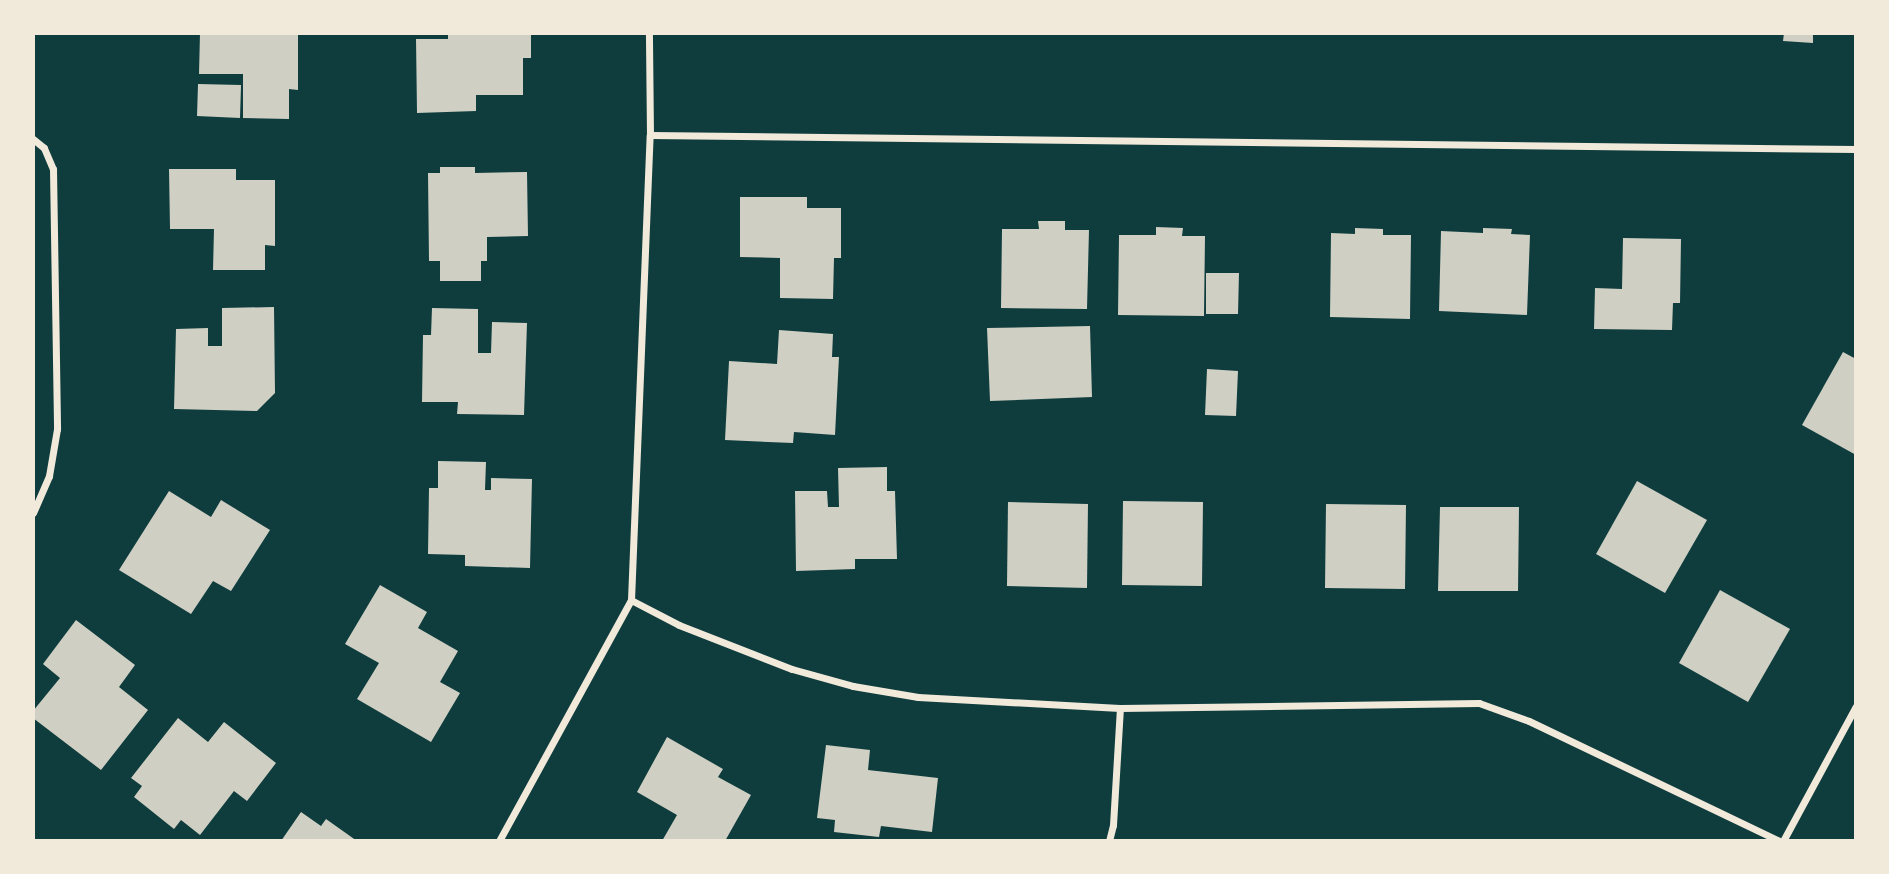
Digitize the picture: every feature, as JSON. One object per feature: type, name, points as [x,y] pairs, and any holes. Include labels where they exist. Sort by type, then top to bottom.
[{"type":"street","points":[[499,841],[631,600],[650,135],[649,33]]},
{"type":"street","points":[[650,135],[1856,149]]},
{"type":"street","points":[[33,139],[44,148],[53,169],[57,429],[49,476],[33,513]]},
{"type":"street","points":[[631,600],[679,625],[792,669],[853,686],[918,697],[1120,708],[1479,703],[1529,721],[1781,841],[1856,706]]},
{"type":"street","points":[[1109,841],[1113,825],[1120,708]]},
{"type":"building","points":[[200,33],[298,33],[298,90],[289,89],[289,119],[243,118],[243,74],[199,74]]},
{"type":"building","points":[[448,33],[531,33],[531,58],[523,58],[523,95],[476,95],[476,111],[417,113],[416,39],[448,39]]},
{"type":"building","points":[[1784,33],[1813,33],[1813,43],[1783,41]]},
{"type":"building","points":[[198,84],[241,85],[240,118],[197,116]]},
{"type":"building","points":[[440,167],[475,167],[475,173],[527,172],[528,236],[487,237],[487,261],[481,261],[481,281],[440,281],[440,261],[429,261],[428,173],[440,173]]},
{"type":"building","points":[[169,169],[236,169],[236,180],[275,180],[275,246],[265,245],[265,270],[213,270],[214,229],[170,229]]},
{"type":"building","points":[[740,197],[807,197],[807,208],[841,208],[841,258],[834,258],[833,299],[780,298],[780,258],[740,257]]},
{"type":"building","points":[[1038,221],[1065,221],[1065,230],[1089,230],[1087,309],[1001,308],[1002,229],[1039,229]]},
{"type":"building","points":[[1156,227],[1183,228],[1182,236],[1205,236],[1204,316],[1118,315],[1119,235],[1156,235]]},
{"type":"building","points":[[1355,228],[1383,229],[1383,235],[1411,235],[1410,319],[1330,317],[1331,233],[1355,234]]},
{"type":"building","points":[[1483,228],[1512,229],[1511,234],[1530,235],[1527,315],[1439,311],[1441,231],[1483,233]]},
{"type":"building","points":[[1623,238],[1681,239],[1680,303],[1673,303],[1672,330],[1594,329],[1595,288],[1622,289]]},
{"type":"building","points":[[1206,273],[1239,273],[1238,314],[1206,314]]},
{"type":"building","points":[[274,307],[275,393],[257,411],[174,409],[176,329],[208,328],[208,346],[222,346],[222,308]]},
{"type":"building","points":[[432,308],[478,309],[478,353],[491,353],[492,322],[527,323],[524,415],[457,414],[458,402],[422,402],[423,335],[431,335]]},
{"type":"building","points":[[1090,326],[1092,397],[990,401],[987,328]]},
{"type":"building","points":[[779,330],[833,334],[832,357],[839,357],[835,435],[794,432],[793,443],[725,440],[729,361],[777,364]]},
{"type":"building","points":[[1843,352],[1856,359],[1856,455],[1802,425]]},
{"type":"building","points":[[1207,369],[1238,371],[1236,416],[1205,415]]},
{"type":"building","points":[[438,461],[486,462],[485,490],[491,490],[491,478],[532,479],[530,568],[465,566],[465,555],[428,554],[429,488],[438,488]]},
{"type":"building","points":[[887,467],[887,491],[895,491],[897,559],[855,559],[855,569],[796,571],[795,491],[827,491],[828,507],[839,507],[838,468]]},
{"type":"building","points":[[1637,481],[1707,520],[1665,593],[1596,554]]},
{"type":"building","points":[[169,491],[211,517],[221,500],[270,530],[231,591],[213,581],[191,614],[119,570]]},
{"type":"building","points":[[1123,501],[1203,502],[1202,586],[1122,585]]},
{"type":"building","points":[[1008,502],[1088,504],[1087,588],[1007,586]]},
{"type":"building","points":[[1326,504],[1406,505],[1405,589],[1325,588]]},
{"type":"building","points":[[1440,507],[1519,507],[1518,591],[1438,591]]},
{"type":"building","points":[[380,585],[427,612],[418,628],[458,651],[440,682],[460,693],[431,742],[357,699],[379,663],[345,644]]},
{"type":"building","points":[[1720,590],[1790,629],[1748,702],[1679,663]]},
{"type":"building","points":[[76,620],[135,665],[119,687],[148,710],[101,770],[33,718],[33,711],[60,678],[43,664]]},
{"type":"building","points":[[178,718],[208,742],[224,722],[276,763],[247,801],[234,791],[200,835],[181,820],[174,829],[134,797],[142,786],[131,778]]},
{"type":"building","points":[[667,737],[723,769],[718,777],[751,795],[725,841],[662,841],[677,815],[637,792]]},
{"type":"building","points":[[826,745],[870,750],[868,770],[938,778],[932,832],[881,826],[879,837],[834,832],[835,820],[817,818]]},
{"type":"building","points":[[301,812],[321,826],[326,819],[357,841],[281,841]]}]
